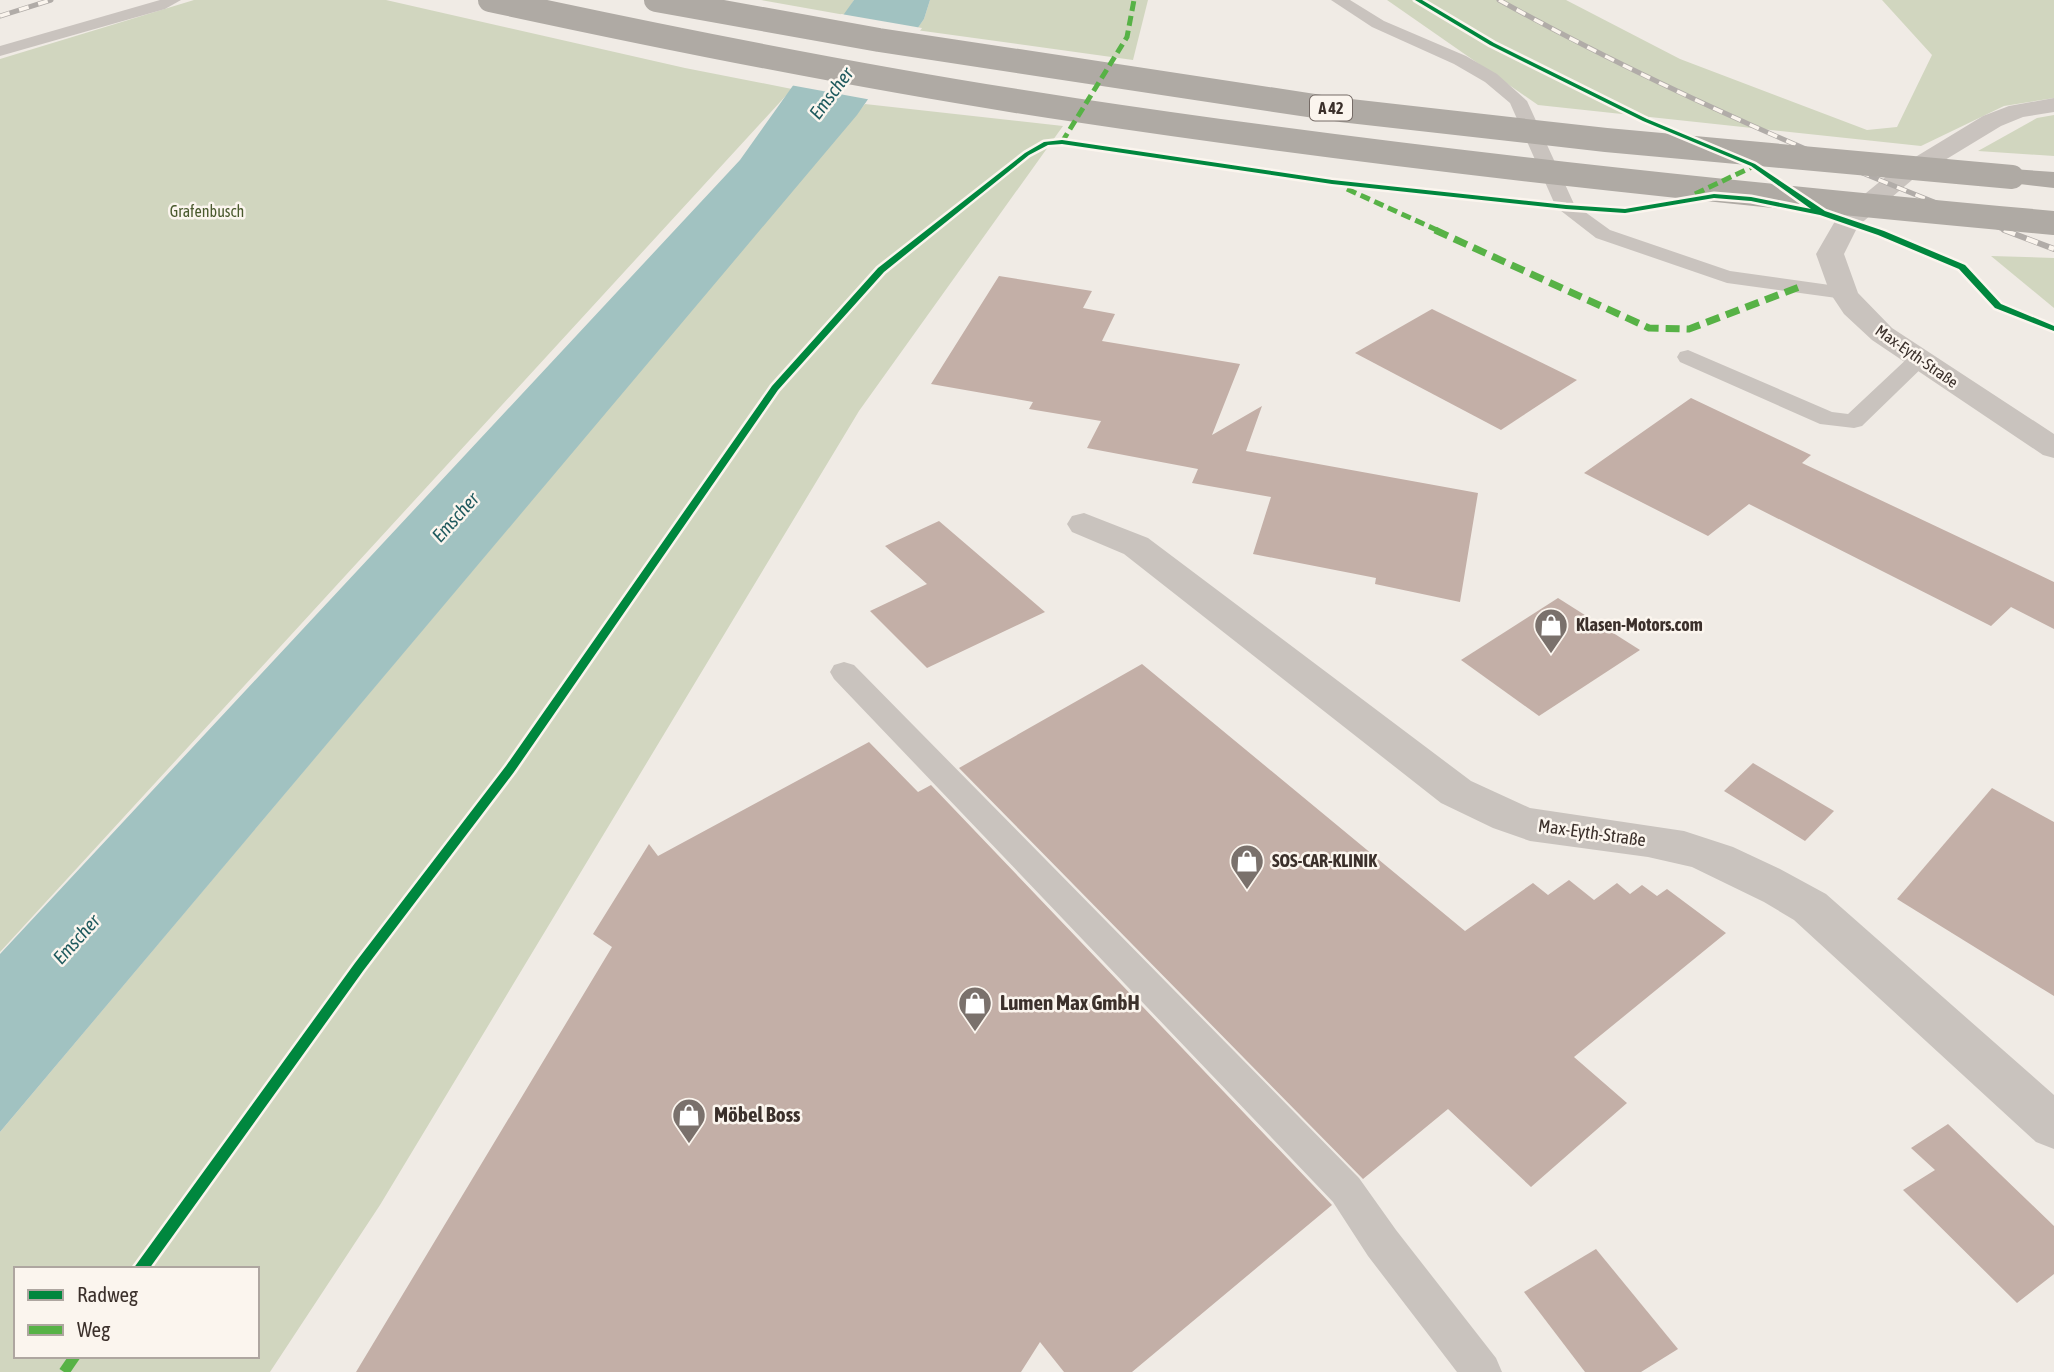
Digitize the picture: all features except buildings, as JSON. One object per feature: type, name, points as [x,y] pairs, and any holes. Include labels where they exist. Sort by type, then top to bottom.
[{"type":"highway","name":"A 42","points":[[490,0],[657,37],[1085,113],[1325,147],[1560,176],[2054,223]]},
{"type":"highway","name":"A 42","points":[[656,0],[789,25],[1077,72],[1309,105],[1636,143],[2054,180]]},
{"type":"street","name":"Max-Eyth-Straße","points":[[2054,105],[2018,111],[1992,121],[1903,174],[1847,222],[1830,254],[1844,293],[1854,308],[1882,334],[2054,448]]},
{"type":"street","name":"Max-Eyth-Straße","points":[[1084,524],[1136,545],[1456,792],[1497,813],[1539,827],[1650,841],[1685,849],[1766,880],[1810,907],[2054,1126]]},
{"type":"lane","points":[[0,51],[173,0]]},
{"type":"lane","points":[[1339,0],[1378,24],[1460,60],[1491,78],[1518,101],[1566,207],[1603,234],[1727,276],[1844,293]]},
{"type":"lane","points":[[1688,357],[1828,419],[1854,421],[1919,360]]},
{"type":"lane","points":[[844,672],[1346,1190],[1382,1243],[1482,1372]]},
{"type":"green space","name":"Grafenbusch","points":[[194,0],[386,0],[685,68],[792,89],[0,952],[0,59]]},
{"type":"green space","points":[[761,0],[854,0],[845,15]]},
{"type":"green space","points":[[930,0],[1148,0],[1133,60],[916,30],[924,19]]},
{"type":"green space","points":[[1387,0],[1566,0],[1680,59],[1867,130],[1897,127],[1932,55],[1882,0],[2054,0],[2054,98],[2004,106],[1921,146],[1538,105]]},
{"type":"green space","points":[[865,104],[1063,126],[859,411],[380,1205],[270,1372],[0,1372],[0,1132]]},
{"type":"green space","points":[[2054,115],[2054,156],[1978,151],[2037,118]]},
{"type":"green space","points":[[1991,256],[2054,258],[2054,308]]},
{"type":"water","name":"Emscher","points":[[854,0],[930,0],[924,19],[857,115],[0,1132],[0,954],[740,160]]},
{"type":"pier","points":[[841,14],[922,28],[872,100],[790,85]]},
{"type":"railway","points":[[0,16],[51,0]]},
{"type":"railway","points":[[1499,0],[1686,95],[1814,152],[2008,231]]},
{"type":"railway","points":[[2004,230],[2054,249]]},
{"type":"marked path","points":[[1062,142],[1127,37],[1134,0]]},
{"type":"marked path","points":[[1695,194],[1754,166]]},
{"type":"marked path","points":[[1347,189],[1649,328],[1689,329],[1799,287]]},
{"type":"marked path","points":[[64,1372],[74,1358]]},
{"type":"cycle path","points":[[1418,0],[1492,44],[1645,120],[1753,165],[1822,213],[1881,233],[1962,267],[1998,306],[2054,329]]},
{"type":"cycle path","points":[[141,1267],[359,967],[510,769],[775,388],[881,270],[1027,154],[1046,143],[1062,142],[1332,182],[1566,207],[1625,211],[1714,196],[1751,199],[1822,213]]},
{"type":"place","name":"Klasen-Motors.com","points":[[1551,655]]},
{"type":"place","name":"SOS-CAR-KLINIK","points":[[1247,891]]},
{"type":"place","name":"Lumen Max GmbH","points":[[975,1033]]},
{"type":"place","name":"Möbel Boss","points":[[689,1145]]}]
